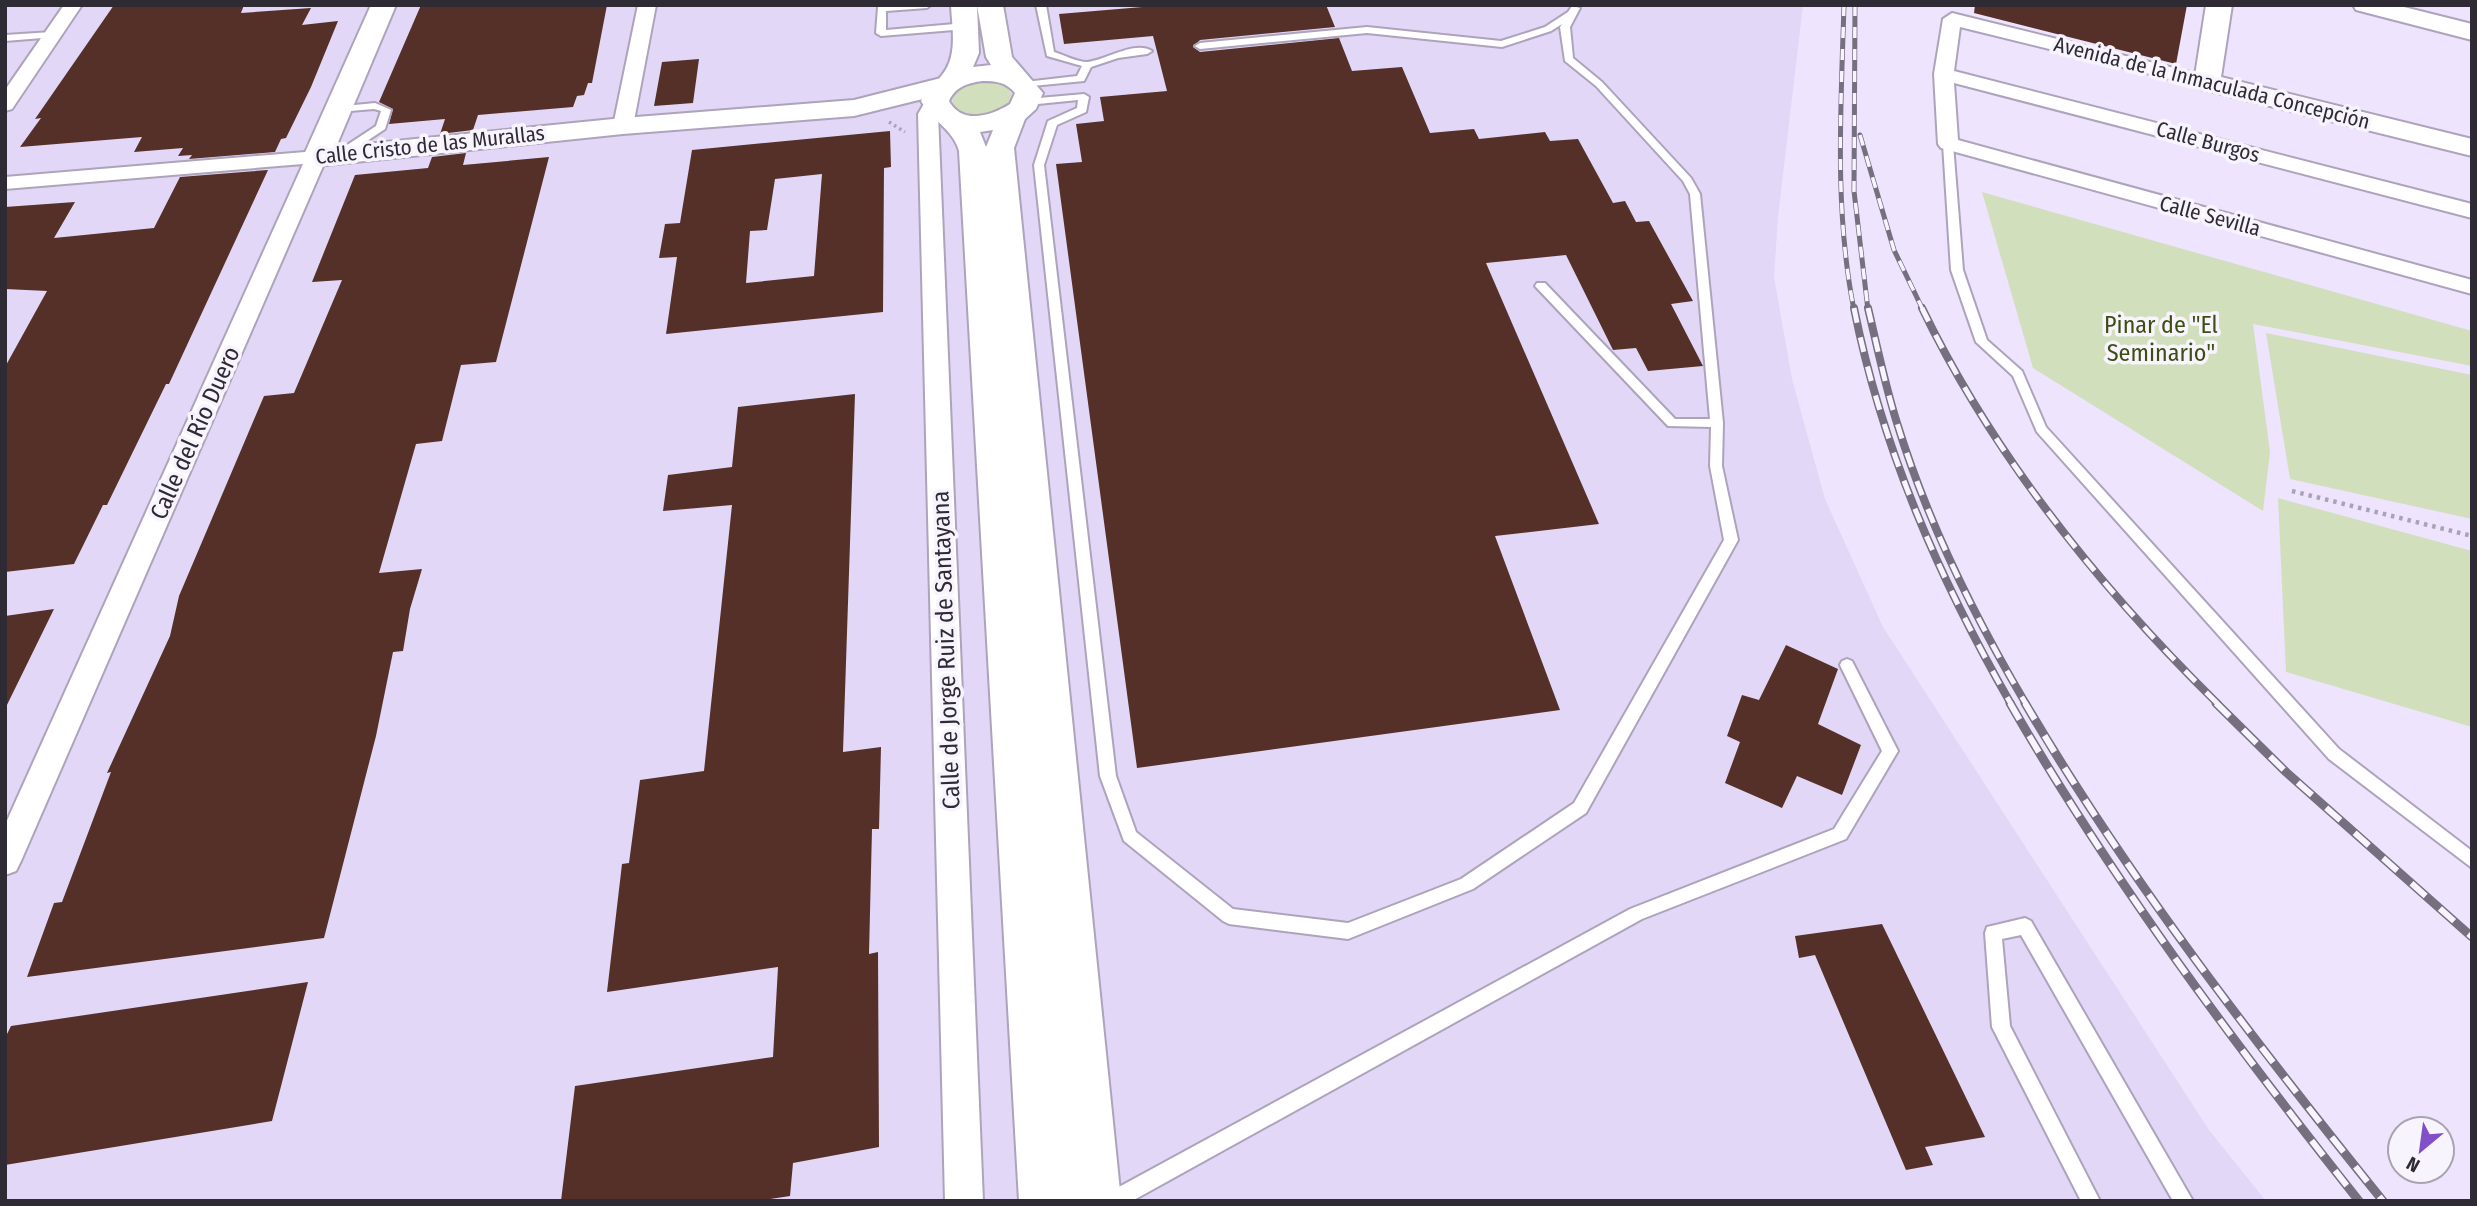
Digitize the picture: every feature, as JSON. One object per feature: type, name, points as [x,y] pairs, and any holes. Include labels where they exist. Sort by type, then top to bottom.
[{"type":"main road","name":"Calle del Río Duero","points":[[328,156],[338,109],[384,5]]},
{"type":"main road","points":[[990,5],[999,57],[1019,95],[1000,148],[1095,1201]]},
{"type":"main road","points":[[2207,82],[2219,5]]},
{"type":"main road","points":[[2365,5],[2472,32]]},
{"type":"main road","name":"Calle de Jorge Ruiz de Santayana","points":[[944,103],[966,54],[965,15]]},
{"type":"main road","points":[[944,103],[982,73],[1019,95]]},
{"type":"main road","name":"Avenida de la Inmaculada Concepción","points":[[2207,82],[2472,148]]},
{"type":"main road","points":[[944,103],[984,124],[1019,95]]},
{"type":"main road","name":"Calle Cristo de las Murallas","points":[[328,156],[623,126],[944,103]]},
{"type":"main road","points":[[944,103],[969,137],[973,150],[1045,1201]]},
{"type":"street","points":[[5,105],[73,5]]},
{"type":"street","points":[[623,126],[647,5]]},
{"type":"street","name":"Avenida de la Inmaculada Concepción","points":[[1944,74],[1952,19],[2207,82]]},
{"type":"street","points":[[1944,74],[1948,144]]},
{"type":"street","name":"Calle Burgos","points":[[1944,74],[2472,211]]},
{"type":"street","name":"Calle de Jorge Ruiz de Santayana","points":[[944,103],[964,1201]]},
{"type":"street","name":"Calle Sevilla","points":[[1948,144],[2472,288]]},
{"type":"street","name":"Calle Cristo de las Murallas","points":[[5,183],[328,156]]},
{"type":"street","name":"Calle del Río Duero","points":[[5,861],[328,156]]},
{"type":"lane","points":[[927,5],[881,9],[881,33],[965,15]]},
{"type":"lane","points":[[1041,5],[1050,54],[1087,65],[1116,55],[1147,51]]},
{"type":"lane","points":[[1019,95],[1084,97],[1082,110],[1052,123],[1040,165],[1108,776],[1130,836],[1229,916],[1348,931],[1467,884],[1580,808],[1731,540],[1716,466],[1717,423],[1695,194],[1687,180],[1599,84],[1568,59],[1566,27],[1576,7]]},
{"type":"lane","points":[[1200,46],[1367,30],[1502,44],[1548,29],[1576,7]]},
{"type":"lane","points":[[5,38],[52,35]]},
{"type":"lane","points":[[1019,95],[1081,79],[1087,65]]},
{"type":"lane","points":[[328,156],[381,127],[386,110],[375,106],[338,109]]},
{"type":"lane","points":[[1948,144],[1957,270],[1982,342],[2018,374],[2040,429],[2334,754],[2472,861]]},
{"type":"lane","points":[[1541,286],[1672,423],[1717,423]]},
{"type":"lane","points":[[1113,1201],[1636,915],[1840,834],[1890,751],[1847,665]]},
{"type":"lane","points":[[2091,1201],[2001,1027],[1993,933],[2025,926],[2184,1201]]},
{"type":"path","points":[[2292,491],[2472,536]]},
{"type":"shaded area","points":[[5,5],[1803,5],[1778,217],[1774,277],[1792,379],[1825,499],[1883,627],[2209,1130],[2266,1201],[5,1201]]},
{"type":"green space","points":[[980,81],[1006,86],[1012,96],[1008,104],[995,113],[986,115],[969,114],[954,107],[952,96],[962,86]]},
{"type":"green space","name":"Pinar de \"El Seminario\"","points":[[1982,192],[2472,331],[2472,366],[2253,324],[2270,452],[2263,511],[2033,368]]},
{"type":"green space","points":[[2266,333],[2472,375],[2472,519],[2290,479]]},
{"type":"green space","points":[[2278,498],[2472,551],[2472,727],[2286,672]]},
{"type":"building","points":[[114,5],[244,5],[241,13],[311,8],[302,25],[338,21],[311,87],[286,138],[281,139],[275,152],[189,159],[192,155],[178,156],[183,148],[134,152],[142,137],[20,147],[41,118],[35,119]]},
{"type":"building","points":[[421,5],[607,5],[592,83],[588,83],[584,95],[577,96],[573,107],[478,115],[473,130],[440,134],[445,119],[389,124],[393,109],[379,102]]},
{"type":"building","points":[[1166,5],[1326,5],[1335,27],[1200,40],[1193,47],[1200,52],[1339,38],[1352,71],[1402,67],[1430,133],[1474,129],[1479,139],[1545,132],[1550,141],[1578,139],[1613,203],[1625,201],[1636,222],[1649,221],[1693,301],[1671,304],[1703,366],[1648,371],[1636,348],[1613,350],[1566,255],[1486,263],[1599,524],[1495,536],[1560,710],[1137,768],[1056,164],[1082,162],[1076,124],[1104,121],[1100,97],[1167,91],[1153,36],[1064,44],[1059,14]]},
{"type":"building","points":[[1975,5],[2187,5],[2176,64],[1974,13]]},
{"type":"building","points":[[699,59],[693,103],[654,106],[662,62]]},
{"type":"building","points":[[890,131],[891,167],[884,168],[883,312],[666,334],[677,257],[659,258],[665,224],[680,223],[692,150]],"holes":[[[822,174],[814,276],[746,283],[750,231],[767,230],[775,179]]]},
{"type":"building","points":[[466,153],[463,165],[549,157],[496,362],[461,365],[442,441],[416,444],[379,573],[422,569],[410,609],[403,651],[393,652],[376,736],[324,938],[27,977],[54,903],[62,902],[111,772],[107,773],[170,636],[179,596],[264,396],[294,393],[342,280],[312,282],[355,175],[428,168],[432,157]]},
{"type":"building","points":[[268,170],[169,384],[166,384],[107,505],[103,505],[74,564],[5,572],[5,367],[47,291],[5,289],[5,207],[75,202],[54,238],[154,228],[180,177]]},
{"type":"building","points":[[855,394],[843,752],[881,747],[879,829],[872,829],[869,954],[878,952],[879,1147],[793,1163],[790,1196],[757,1201],[561,1201],[575,1086],[773,1057],[778,967],[607,992],[622,864],[629,863],[640,780],[704,771],[732,505],[663,511],[668,475],[732,467],[738,407]]},
{"type":"building","points":[[54,609],[5,709],[5,616]]},
{"type":"building","points":[[1786,645],[1838,669],[1818,724],[1861,745],[1842,795],[1797,776],[1782,808],[1725,783],[1740,742],[1727,736],[1742,695],[1759,700]]},
{"type":"building","points":[[1882,924],[1985,1137],[1925,1147],[1933,1165],[1906,1170],[1815,955],[1799,958],[1795,936]]},
{"type":"building","points":[[308,982],[272,1121],[5,1165],[5,1038],[11,1026]]},
{"type":"railway","points":[[1844,5],[1841,196],[1854,310]]},
{"type":"railway","points":[[1855,5],[1854,191],[1868,310]]},
{"type":"railway","points":[[1860,135],[1894,250],[1922,309]]},
{"type":"railway","points":[[1854,308],[1880,412],[1916,512],[1960,610],[2011,704]]},
{"type":"railway","points":[[1868,308],[1893,409],[1909,460],[1937,532],[1988,637],[2026,704]]},
{"type":"railway","points":[[1922,309],[1982,417],[2053,519],[2133,615],[2218,704]]},
{"type":"railway","points":[[2010,703],[2089,833],[2175,958],[2359,1201]]},
{"type":"railway","points":[[2025,703],[2065,769],[2150,896],[2240,1020],[2383,1201]]},
{"type":"railway","points":[[2216,703],[2286,772],[2472,937]]}]
